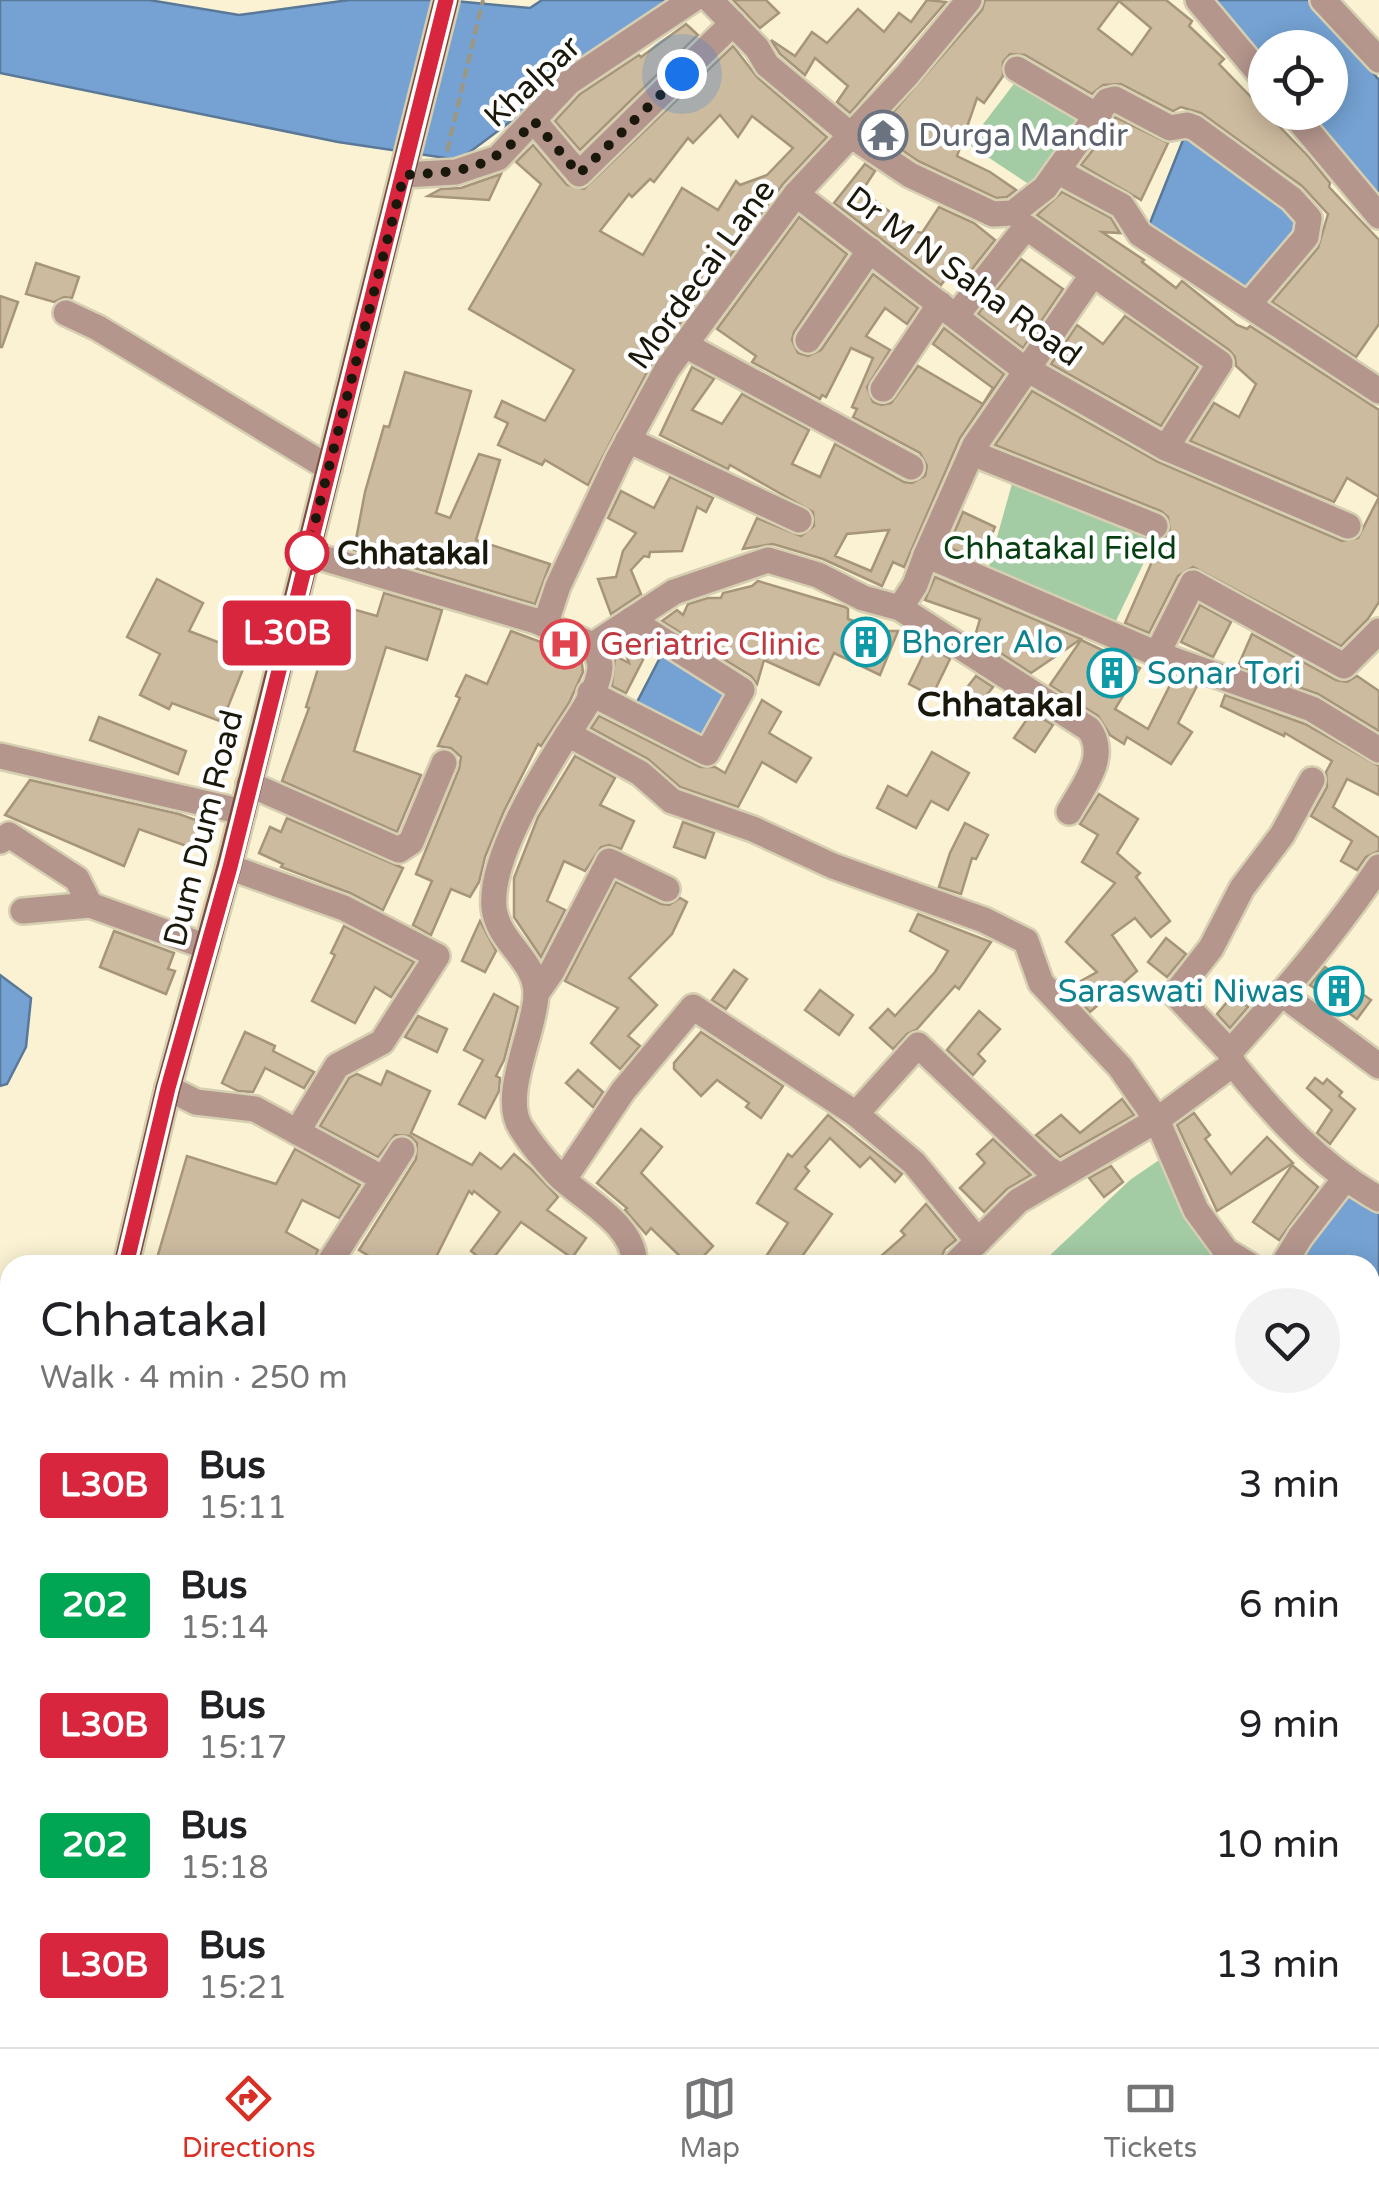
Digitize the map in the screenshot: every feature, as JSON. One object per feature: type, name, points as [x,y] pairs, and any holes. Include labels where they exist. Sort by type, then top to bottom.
[{"type":"main road","name":"Dum Dum Road","points":[[128,1255],[168,1088],[230,867],[446,0]]},
{"type":"street","name":"Khalpar","points":[[404,175],[456,172],[498,158],[569,82],[595,61],[692,0]]},
{"type":"street","points":[[710,0],[757,48],[768,66],[852,136],[910,175],[993,214],[1013,213],[1058,172],[1107,102],[1115,99],[1170,128],[1195,128],[1306,210],[1310,226],[1306,237],[1248,305]]},
{"type":"street","name":"Mordecai Lane","points":[[545,625],[558,586],[628,440],[685,345],[796,194],[852,136],[969,0]]},
{"type":"street","points":[[1198,0],[1248,60]]},
{"type":"street","points":[[1324,0],[1379,60]]},
{"type":"street","points":[[534,121],[579,174],[733,23]]},
{"type":"street","points":[[1017,68],[1099,116]]},
{"type":"street","points":[[1307,130],[1379,216]]},
{"type":"street","points":[[1058,172],[1122,206],[1140,234],[1379,391]]},
{"type":"street","name":"Dr M N Saha Road","points":[[796,194],[1028,370],[1166,448],[1348,526]]},
{"type":"street","points":[[883,389],[948,310],[1026,227],[1220,363],[1166,448]]},
{"type":"street","points":[[808,340],[870,250]]},
{"type":"street","points":[[900,608],[915,586],[972,453],[1093,274]]},
{"type":"street","points":[[66,313],[98,328],[329,468]]},
{"type":"street","points":[[685,345],[911,467]]},
{"type":"street","points":[[628,440],[799,520]]},
{"type":"street","points":[[972,453],[1155,526]]},
{"type":"street","points":[[306,553],[545,625],[593,646],[600,668],[590,693],[530,795],[496,882],[494,910],[508,943],[530,966],[536,994]]},
{"type":"street","points":[[926,555],[1157,654],[1312,709],[1379,750]]},
{"type":"street","points":[[593,646],[674,592],[768,560],[818,576],[862,598],[900,608],[1089,729],[1097,744],[1096,762],[1069,812]]},
{"type":"street","points":[[1157,654],[1193,583],[1344,666],[1379,631]]},
{"type":"street","points":[[590,693],[707,753],[716,737],[742,690],[631,620]]},
{"type":"street","points":[[568,734],[640,773],[672,801],[753,829],[833,866],[984,920],[1026,942],[1041,983],[1120,1067],[1157,1120],[1217,1255]]},
{"type":"street","points":[[0,756],[243,812]]},
{"type":"street","points":[[249,784],[399,850],[411,842],[444,763]]},
{"type":"street","points":[[1312,780],[1282,835],[1242,888],[1211,948],[1176,994],[1299,1140],[1344,1180],[1379,1199]]},
{"type":"street","points":[[0,841],[9,835],[77,879],[90,904]]},
{"type":"street","points":[[636,1255],[622,1230],[564,1180],[518,1125],[514,1100],[536,994],[609,861],[667,889]]},
{"type":"street","points":[[964,1255],[1018,1201],[1157,1120],[1231,1058],[1349,910],[1379,866]]},
{"type":"street","points":[[230,867],[344,908],[438,956],[382,1042],[337,1066],[297,1132]]},
{"type":"street","points":[[23,910],[90,904],[207,947]]},
{"type":"street","points":[[1282,994],[1379,1066]]},
{"type":"street","points":[[564,1180],[623,1091],[693,1007],[856,1114],[914,1162],[978,1241]]},
{"type":"street","points":[[856,1114],[918,1045],[1059,1176]]},
{"type":"street","points":[[168,1088],[196,1102],[255,1109],[382,1178]]},
{"type":"street","points":[[334,1255],[402,1150]]},
{"type":"street","points":[[1288,1255],[1344,1180]]},
{"type":"path","points":[[441,173],[484,0]]},
{"type":"green space","points":[[1020,76],[1085,118],[1030,185],[968,144]]},
{"type":"green space","name":"Chhatakal Field","points":[[1015,473],[1157,535],[1114,625],[987,573]]},
{"type":"green space","points":[[1162,1158],[1220,1251],[1215,1255],[1050,1255],[1130,1180]]},
{"type":"water","points":[[0,0],[149,0],[239,15],[349,0],[444,0],[530,8],[542,0],[686,0],[588,64],[459,160],[338,142],[0,73]]},
{"type":"water","points":[[1204,0],[1312,0],[1337,30],[1248,30],[1248,53]]},
{"type":"water","points":[[1348,43],[1379,80],[1379,213],[1310,130],[1348,130]]},
{"type":"water","points":[[1187,130],[1307,215],[1251,290],[1148,228]]},
{"type":"water","points":[[665,648],[732,692],[702,742],[634,708]]},
{"type":"water","points":[[0,975],[31,998],[26,1047],[7,1084],[0,1086]]},
{"type":"water","points":[[1346,1189],[1379,1209],[1379,1255],[1299,1255]]},
{"type":"building","points":[[733,0],[766,0],[779,13],[760,28]]},
{"type":"building","points":[[927,0],[946,2],[850,113],[837,102],[848,86],[815,58],[805,75],[780,54],[771,40],[795,56],[812,32],[827,43],[858,9],[884,32],[899,13],[911,22]]},
{"type":"building","points":[[985,0],[1166,0],[1192,21],[1189,26],[1224,59],[1219,64],[1248,94],[1248,130],[1283,130],[1379,240],[1379,324],[1356,357],[1272,302],[1318,248],[1328,214],[1302,186],[1201,113],[1181,107],[1173,111],[1121,84],[1103,85],[1092,94],[1025,55],[1010,54],[1003,62],[1003,76],[984,103],[977,98],[957,156],[1016,190],[1007,197],[996,198],[918,161],[876,132],[982,10]],"holes":[[[1119,1],[1151,28],[1132,55],[1098,29]]]},
{"type":"building","points":[[686,24],[698,35],[580,150],[555,121],[580,94]]},
{"type":"building","points":[[733,46],[757,77],[827,137],[783,184],[654,359],[588,485],[545,460],[542,465],[498,445],[508,423],[495,417],[502,401],[545,421],[574,370],[469,309],[541,184],[516,162],[533,145],[567,185],[584,189]],"holes":[[[720,115],[738,137],[752,116],[793,148],[767,175],[740,185],[736,181],[718,210],[682,188],[643,255],[600,231],[629,194],[632,197],[650,179],[654,182],[688,138],[693,143]]]},
{"type":"building","points":[[1115,117],[1168,143],[1141,200],[1081,165]]},
{"type":"building","points":[[865,164],[875,171],[862,191],[917,232],[922,233],[939,207],[974,223],[995,240],[965,278],[953,269],[941,285],[834,203]]},
{"type":"building","points":[[501,174],[489,200],[428,196],[441,189],[461,188]]},
{"type":"building","points":[[1062,192],[1111,218],[1120,233],[1102,232],[1144,260],[1176,288],[1182,281],[1237,325],[1247,329],[1250,326],[1379,410],[1379,497],[1347,478],[1334,502],[1190,441],[1214,403],[1239,417],[1256,384],[1236,366],[1229,350],[1037,215]]},
{"type":"building","points":[[799,217],[847,254],[794,332],[792,340],[798,353],[808,356],[821,350],[873,274],[918,308],[907,324],[885,308],[866,336],[890,350],[867,387],[873,402],[891,403],[918,366],[983,404],[993,388],[933,344],[944,328],[1004,374],[960,438],[904,567],[893,562],[882,586],[823,559],[773,544],[743,549],[757,518],[801,536],[814,526],[813,512],[730,465],[728,469],[660,435],[692,367],[714,379],[692,410],[722,424],[742,394],[809,430],[792,464],[820,477],[835,444],[912,483],[925,476],[927,466],[920,453],[853,417],[857,409],[852,407],[873,358],[851,348],[826,397],[822,395],[820,399],[752,362],[756,356],[717,329]],"holes":[[[889,530],[871,571],[835,556],[847,534]]]},
{"type":"building","points":[[1021,259],[1063,289],[1023,348],[978,314]]},
{"type":"building","points":[[36,263],[79,277],[72,298],[54,302],[26,294]]},
{"type":"building","points":[[0,296],[18,302],[2,347],[0,347]]},
{"type":"building","points":[[1125,316],[1198,367],[1161,426],[1051,364],[1077,325],[1103,344]]},
{"type":"building","points":[[405,372],[471,391],[436,513],[450,518],[479,454],[500,460],[476,540],[550,564],[535,604],[354,550],[365,492]]},
{"type":"building","points":[[1032,391],[1158,462],[1342,541],[1358,538],[1379,497],[1379,602],[1341,646],[1193,567],[1178,576],[1149,633],[1125,623],[1161,541],[1170,533],[1168,517],[995,445]]},
{"type":"building","points":[[670,477],[713,498],[706,512],[697,507],[682,551],[650,552],[631,570],[641,594],[611,614],[598,579],[616,577],[623,551],[636,533],[608,518],[621,491],[654,508]]},
{"type":"building","points":[[963,512],[995,527],[981,561],[948,547]]},
{"type":"building","points":[[935,577],[1081,639],[1031,673],[975,636],[980,619],[925,600]]},
{"type":"building","points":[[157,579],[203,603],[189,631],[249,654],[222,722],[172,703],[169,709],[140,695],[160,654],[127,637]]},
{"type":"building","points":[[758,581],[845,607],[848,619],[884,631],[898,631],[880,675],[834,653],[819,685],[764,660],[757,684],[751,676],[662,621],[677,610],[683,615],[688,604],[721,598],[723,593]]},
{"type":"building","points":[[384,593],[442,610],[427,660],[386,647],[354,751],[421,775],[397,832],[282,781],[309,708],[306,707],[338,605],[377,616]]},
{"type":"building","points":[[1200,605],[1231,622],[1213,657],[1181,642]]},
{"type":"building","points":[[511,631],[581,657],[583,672],[569,703],[541,746],[538,744],[504,811],[479,882],[470,897],[451,889],[431,935],[413,925],[432,881],[416,874],[461,757],[451,748],[438,746],[466,675],[487,684]]},
{"type":"building","points":[[1252,634],[1336,680],[1347,682],[1357,676],[1379,691],[1379,731],[1318,694],[1238,666]]},
{"type":"building","points":[[631,639],[648,650],[626,693],[612,686],[615,656],[629,663],[623,645]]},
{"type":"building","points":[[1081,640],[1140,668],[1115,709],[1148,729],[1174,677],[1197,686],[1178,723],[1192,732],[1171,764],[1127,737],[1124,744],[1110,735],[1098,716],[1050,685]]},
{"type":"building","points":[[928,645],[950,659],[932,696],[909,684]]},
{"type":"building","points":[[976,676],[993,687],[973,712],[958,699]]},
{"type":"building","points":[[1225,695],[1305,724],[1379,766],[1379,795],[1347,779],[1333,807],[1379,838],[1379,851],[1366,857],[1357,870],[1341,861],[1352,841],[1311,816],[1327,787],[1326,772],[1332,761],[1285,733],[1284,736],[1221,706]]},
{"type":"building","points":[[762,700],[781,712],[769,733],[811,758],[796,782],[762,762],[738,807],[680,787],[648,759],[591,728],[599,716],[700,767],[715,767],[725,773]]},
{"type":"building","points":[[1032,712],[1053,725],[1035,752],[1014,738]]},
{"type":"building","points":[[99,717],[186,751],[178,774],[90,740]]},
{"type":"building","points":[[932,752],[969,773],[948,810],[931,801],[916,828],[877,808],[888,786],[907,796]]},
{"type":"building","points":[[575,756],[615,778],[600,805],[634,821],[621,849],[601,847],[585,871],[564,861],[547,901],[565,910],[541,957],[514,917],[514,878],[538,817]]},
{"type":"building","points":[[30,780],[201,822],[192,848],[139,829],[124,866],[5,815]]},
{"type":"building","points":[[1099,794],[1138,819],[1117,853],[1140,873],[1136,877],[1170,921],[1151,937],[1135,918],[1112,935],[1137,971],[1090,1012],[1068,988],[1097,972],[1066,942],[1115,883],[1082,862],[1098,835],[1080,824]]},
{"type":"building","points":[[287,818],[403,868],[383,910],[281,867],[283,864],[259,853],[270,827],[281,832]]},
{"type":"building","points":[[683,822],[714,833],[705,858],[674,847]]},
{"type":"building","points":[[965,823],[988,835],[976,859],[972,858],[961,894],[939,887]]},
{"type":"building","points":[[616,882],[661,904],[669,905],[680,898],[687,902],[672,934],[629,978],[657,1005],[628,1036],[640,1046],[620,1069],[591,1043],[618,1008],[565,981]]},
{"type":"building","points":[[918,914],[991,942],[959,989],[955,986],[917,1029],[893,1049],[870,1028],[888,1009],[895,1016],[935,972],[948,951],[910,931]]},
{"type":"building","points":[[480,921],[496,951],[485,972],[462,961]]},
{"type":"building","points":[[344,926],[414,962],[391,997],[375,987],[355,1023],[312,1001],[335,955],[331,953]]},
{"type":"building","points":[[114,931],[174,953],[168,969],[175,971],[166,994],[100,967]]},
{"type":"building","points":[[1166,938],[1186,954],[1167,977],[1148,962]]},
{"type":"building","name":"Saraswati Niwas","points":[[1325,967],[1371,1000],[1357,1019],[1310,985]]},
{"type":"building","points":[[734,970],[747,979],[726,1009],[712,1000]]},
{"type":"building","points":[[820,990],[853,1015],[839,1035],[805,1010]]},
{"type":"building","points":[[494,994],[518,1007],[496,1076],[500,1078],[499,1091],[485,1118],[459,1104],[483,1060],[464,1050]]},
{"type":"building","points":[[1233,995],[1248,1007],[1230,1028],[1217,1014]]},
{"type":"building","points":[[979,1011],[1000,1029],[978,1054],[985,1061],[973,1075],[947,1050]]},
{"type":"building","points":[[418,1016],[447,1029],[437,1052],[405,1037]]},
{"type":"building","points":[[245,1032],[314,1072],[304,1088],[265,1068],[253,1092],[238,1091],[222,1083]]},
{"type":"building","points":[[701,1032],[783,1086],[761,1118],[746,1107],[749,1103],[717,1080],[701,1096],[674,1069],[674,1063]]},
{"type":"building","points":[[578,1070],[603,1092],[593,1107],[566,1083]]},
{"type":"building","points":[[387,1071],[430,1091],[411,1133],[472,1165],[480,1153],[501,1169],[514,1154],[530,1168],[558,1197],[547,1210],[586,1238],[574,1255],[568,1255],[521,1222],[496,1255],[476,1255],[471,1251],[500,1212],[474,1191],[469,1191],[437,1255],[367,1255],[359,1250],[416,1159],[417,1143],[410,1136],[395,1135],[378,1157],[320,1126],[349,1078],[357,1074],[381,1085]]},
{"type":"building","points":[[1315,1078],[1323,1084],[1327,1079],[1355,1109],[1330,1144],[1317,1133],[1332,1110],[1307,1088]]},
{"type":"building","points":[[1122,1099],[1134,1115],[1060,1157],[1036,1135],[1061,1115],[1080,1133]]},
{"type":"building","points":[[1194,1113],[1210,1135],[1205,1139],[1231,1174],[1267,1137],[1293,1163],[1217,1211],[1177,1125]]},
{"type":"building","points":[[828,1115],[902,1174],[895,1182],[870,1157],[860,1167],[830,1138],[805,1167],[809,1171],[795,1189],[832,1214],[803,1255],[767,1255],[788,1223],[757,1203],[788,1154],[792,1157]]},
{"type":"building","points":[[641,1129],[662,1147],[641,1173],[713,1246],[704,1255],[679,1255],[651,1228],[646,1234],[627,1208],[597,1183]]},
{"type":"building","points":[[993,1139],[1031,1175],[1007,1189],[984,1212],[960,1188],[985,1163],[977,1154]]},
{"type":"building","points":[[295,1149],[360,1185],[339,1218],[302,1200],[286,1232],[318,1250],[316,1255],[158,1255],[187,1156],[276,1184]]},
{"type":"building","points":[[1292,1165],[1318,1187],[1279,1240],[1253,1222]]},
{"type":"building","points":[[1111,1166],[1123,1182],[1104,1197],[1089,1178]]},
{"type":"building","points":[[926,1204],[956,1240],[942,1255],[882,1255],[905,1235],[901,1231]]},
{"type":"bus line","name":"L30B","points":[[128,1255],[168,1088],[230,867],[446,0]]},
{"type":"place","name":"Durga Mandir","points":[[883,135]]},
{"type":"place","name":"Chhatakal","points":[[307,553]]},
{"type":"place","name":"Bhorer Alo","points":[[866,642]]},
{"type":"place","name":"Geriatric Clinic","points":[[565,644]]},
{"type":"place","name":"Sonar Tori","points":[[1112,673]]},
{"type":"place","name":"Saraswati Niwas","points":[[1339,991]]},
{"type":"district","name":"Chhatakal","points":[[1000,704]]},
{"type":"route","points":[[307,553],[404,175],[456,172],[498,158],[534,121],[579,174],[682,74]]}]
